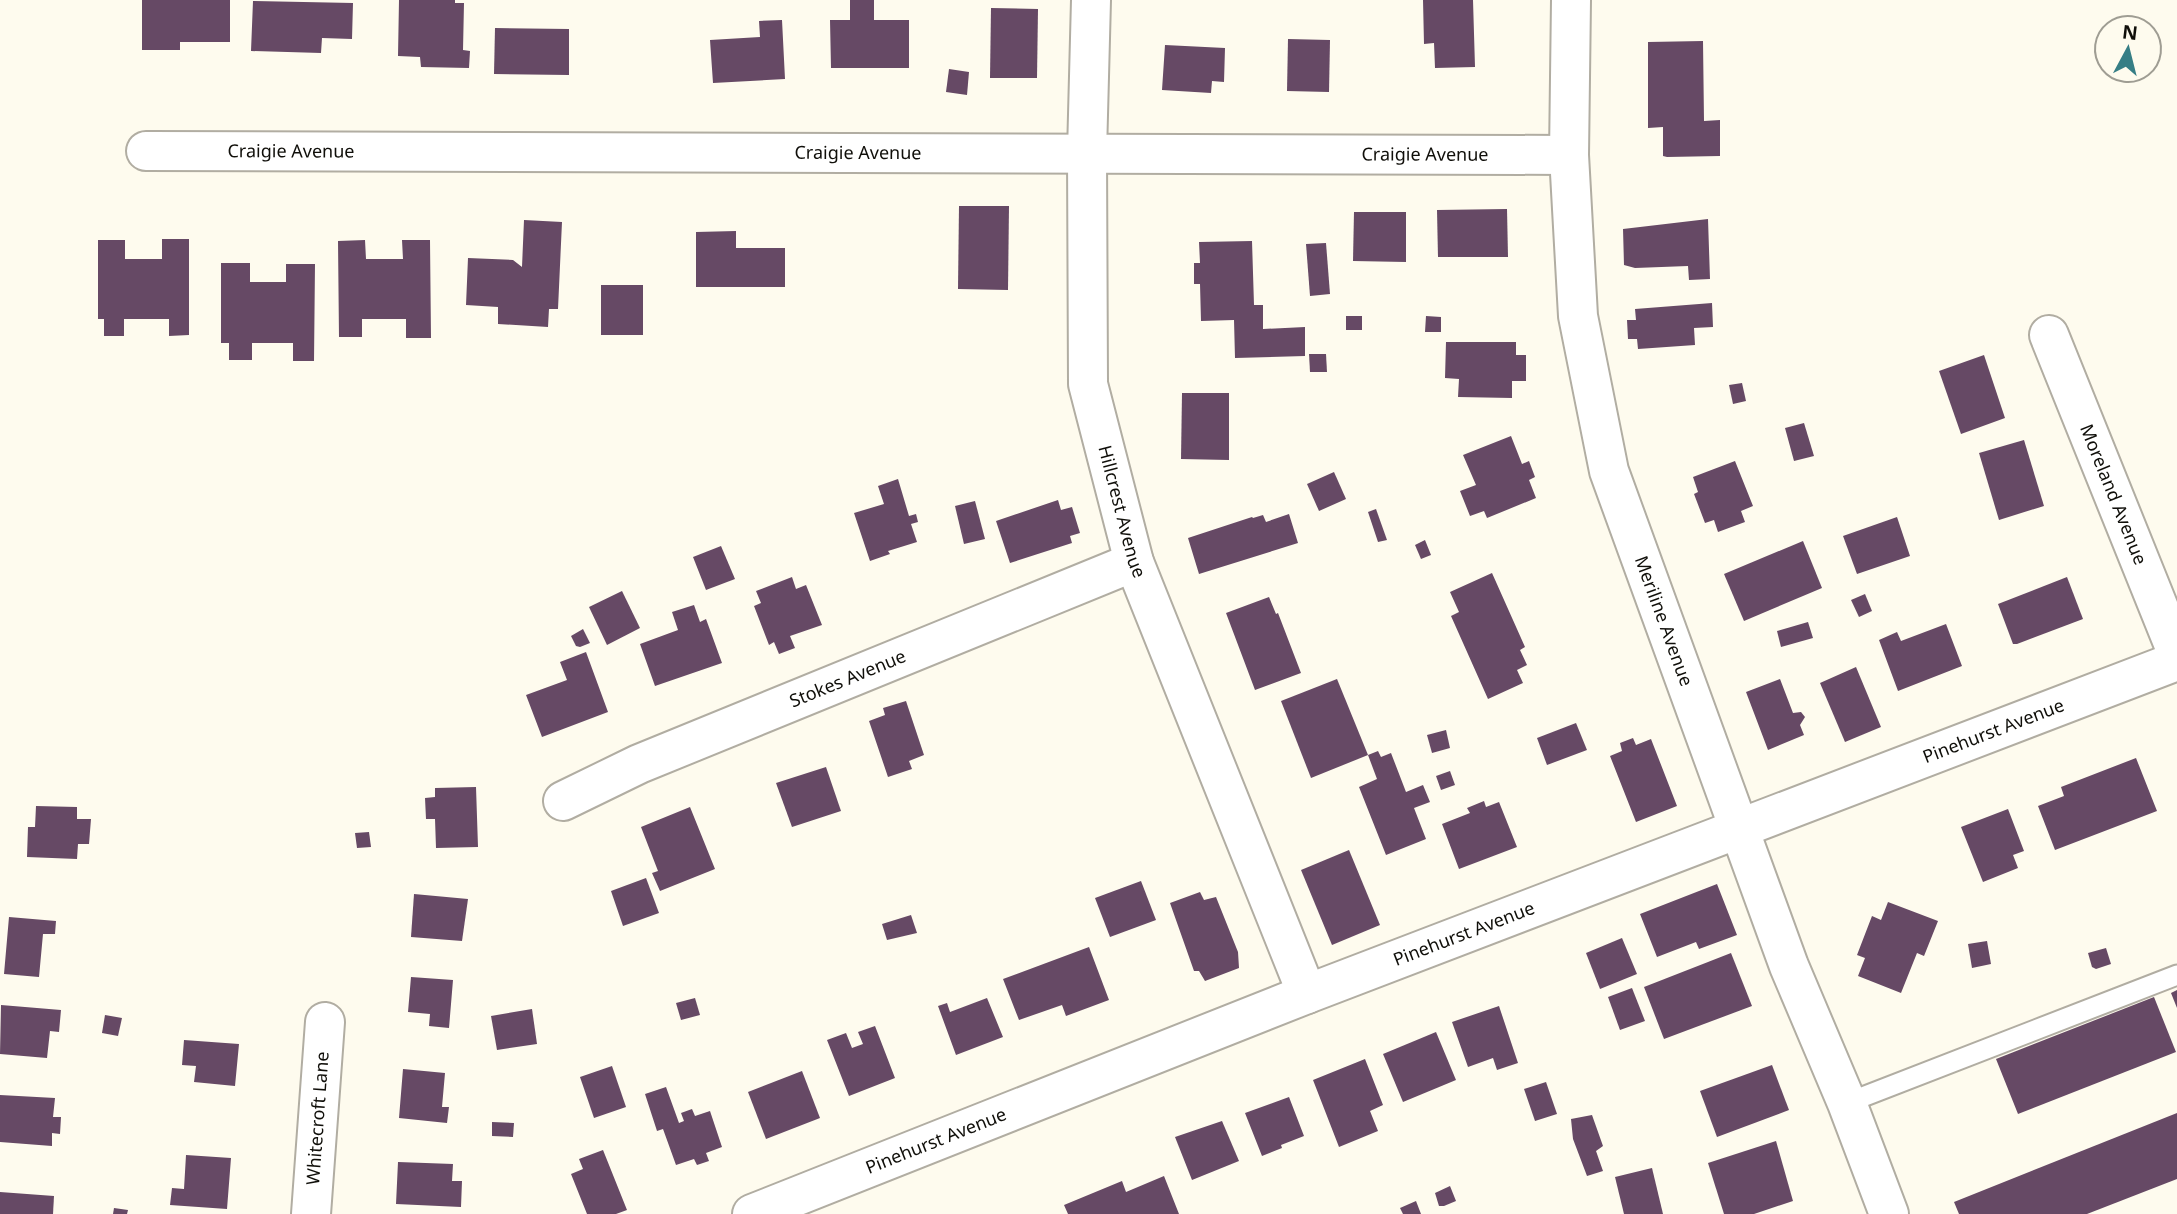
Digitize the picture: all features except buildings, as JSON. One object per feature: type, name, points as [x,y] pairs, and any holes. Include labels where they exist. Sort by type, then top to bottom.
[{"type":"street","name":"Hillcrest Avenue","points":[[1091,0],[1087,153],[1088,384],[1134,562],[1307,994]]},
{"type":"street","name":"Meriline Avenue","points":[[1571,0],[1569,155],[1578,316],[1609,471],[1789,966],[1847,1103],[1889,1214]]},
{"type":"street","name":"Craigie Avenue","points":[[146,151],[1569,155]]},
{"type":"street","name":"Moreland Avenue","points":[[2049,335],[2177,653]]},
{"type":"street","name":"Stokes Avenue","points":[[562,802],[639,764],[1134,562]]},
{"type":"street","name":"Pinehurst Avenue","points":[[752,1214],[1307,994],[2177,662]]},
{"type":"street","name":"Whitecroft Lane","points":[[311,1214],[325,1022]]},
{"type":"lane","points":[[1847,1103],[2177,975]]}]
